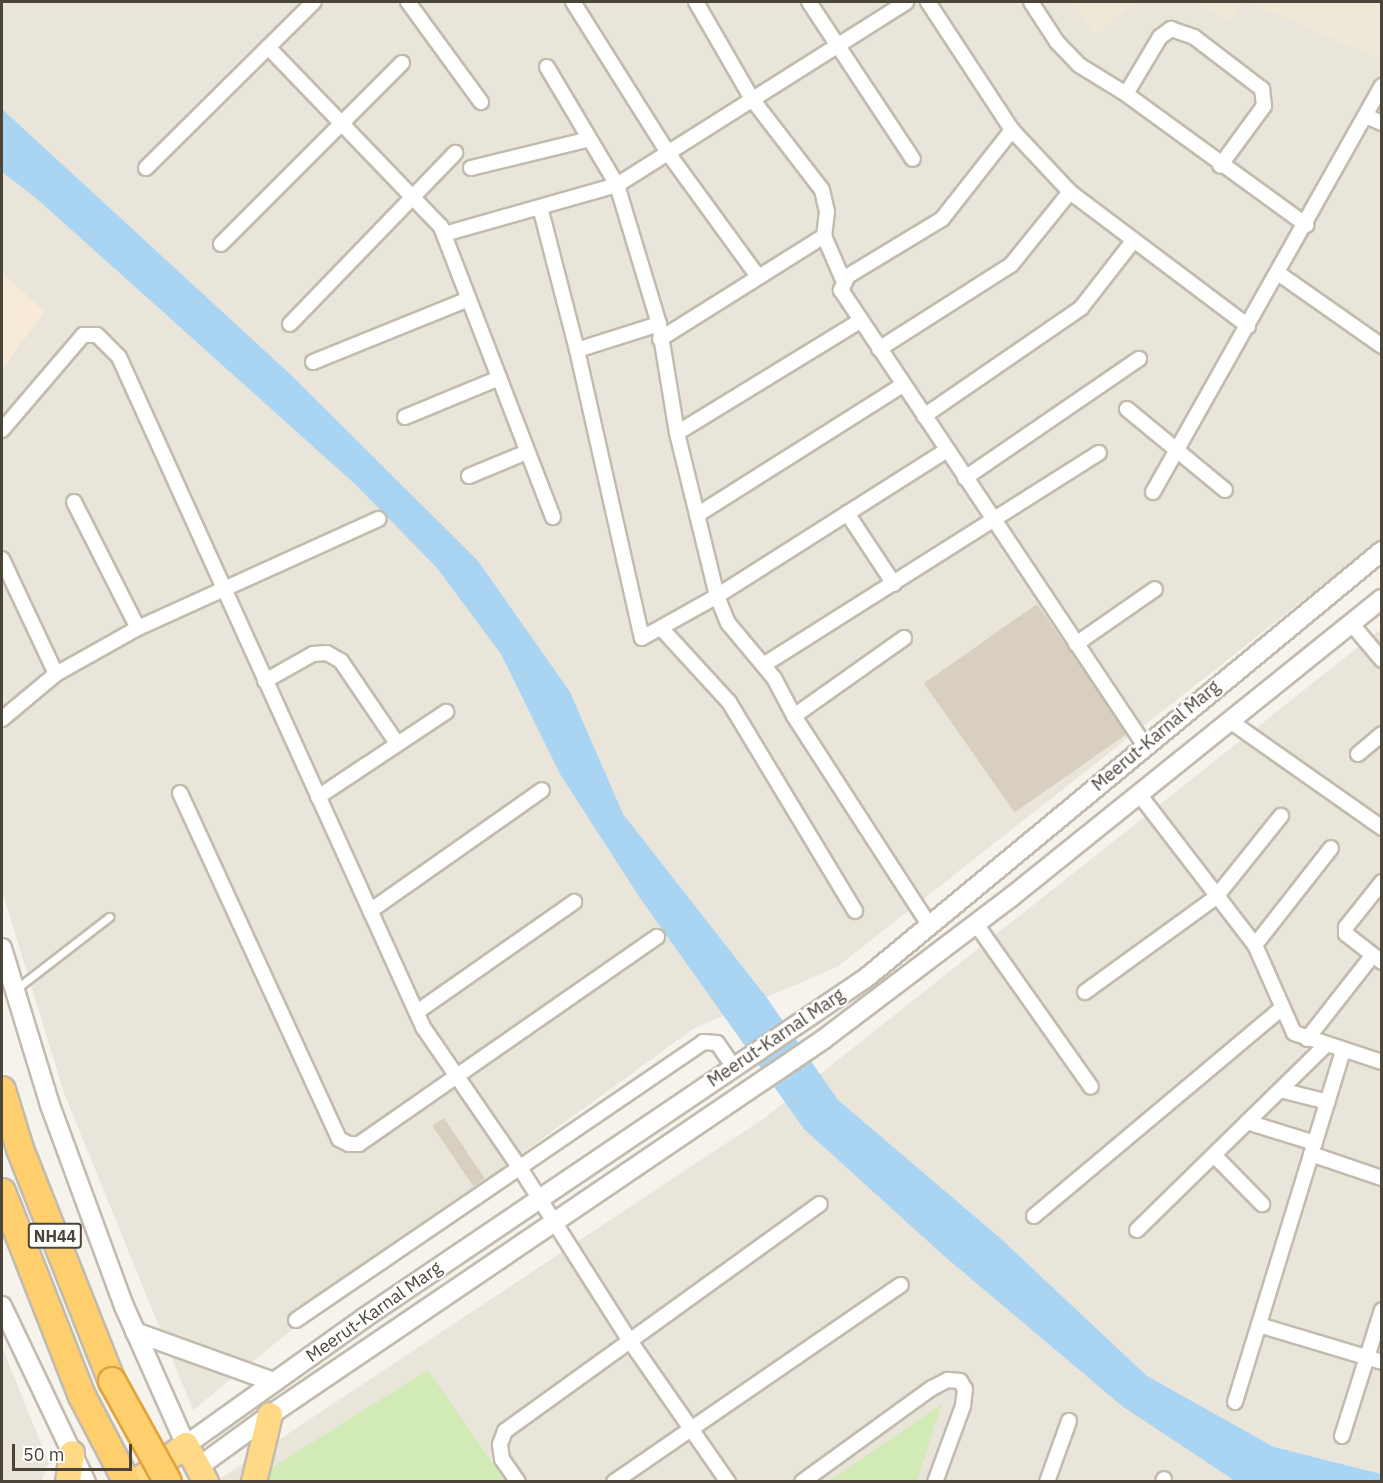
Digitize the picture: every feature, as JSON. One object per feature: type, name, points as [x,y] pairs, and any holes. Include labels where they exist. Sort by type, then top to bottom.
[{"type":"highway","name":"NH44","points":[[2,1090],[20,1149],[112,1381],[168,1482]]},
{"type":"highway","name":"NH44","points":[[2,1192],[82,1396],[127,1482]]},
{"type":"highway","points":[[254,1482],[270,1414]]},
{"type":"highway","points":[[177,1482],[202,1475],[186,1445]]},
{"type":"highway","name":"Meerut-Karnal Marg","points":[[136,1482],[186,1445]]},
{"type":"highway","points":[[68,1482],[72,1453]]},
{"type":"street","points":[[146,168],[314,2]]},
{"type":"street","points":[[408,2],[482,102]]},
{"type":"street","points":[[573,2],[668,153],[757,275]]},
{"type":"street","points":[[696,2],[752,99],[822,190],[827,212],[824,236],[843,280],[842,293],[1145,746]]},
{"type":"street","points":[[809,2],[913,159]]},
{"type":"street","points":[[444,234],[617,185],[906,2]]},
{"type":"street","points":[[928,2],[1012,130],[1070,192],[1248,326]]},
{"type":"street","points":[[1031,2],[1071,57],[1126,94],[1220,166],[1306,225]]},
{"type":"street","points":[[1126,94],[1160,37],[1171,29],[1194,37],[1262,89],[1265,100],[1220,166]]},
{"type":"street","points":[[268,47],[413,198],[444,234],[553,517]]},
{"type":"street","points":[[221,244],[402,63]]},
{"type":"street","points":[[548,68],[617,185],[659,324],[677,433],[717,596],[740,640],[765,664],[794,716],[929,925]]},
{"type":"street","points":[[1153,492],[1306,225],[1382,86]]},
{"type":"street","points":[[1366,116],[1382,123]]},
{"type":"street","points":[[843,280],[942,219],[1012,130]]},
{"type":"street","points":[[471,168],[590,139]]},
{"type":"street","points":[[290,324],[455,153]]},
{"type":"street","points":[[879,349],[1011,265],[1070,192]]},
{"type":"street","points":[[540,207],[577,350],[639,635],[646,639],[947,450]]},
{"type":"street","points":[[660,339],[757,275],[824,236]]},
{"type":"street","points":[[924,416],[1081,308],[1134,240]]},
{"type":"street","points":[[1278,273],[1382,346]]},
{"type":"street","points":[[314,362],[469,299]]},
{"type":"street","points":[[677,433],[860,321]]},
{"type":"street","points":[[577,350],[659,324]]},
{"type":"street","points":[[2,430],[76,340],[90,334],[104,340],[126,368],[222,589],[417,1012],[455,1078],[520,1167],[538,1199],[630,1341],[728,1482]]},
{"type":"street","points":[[965,478],[1139,360]]},
{"type":"street","points":[[405,417],[500,378]]},
{"type":"street","points":[[697,515],[903,385]]},
{"type":"street","points":[[1127,409],[1225,490]]},
{"type":"street","points":[[469,476],[528,452]]},
{"type":"street","points":[[765,664],[1099,453]]},
{"type":"street","points":[[74,502],[138,628]]},
{"type":"street","points":[[847,513],[894,584]]},
{"type":"street","points":[[2,719],[56,674],[138,628],[378,519]]},
{"type":"street","name":"Meerut-Karnal Marg","points":[[186,1445],[321,1348],[866,978],[1101,781],[1382,551]]},
{"type":"street","points":[[2,559],[56,674]]},
{"type":"street","points":[[1077,644],[1155,589]]},
{"type":"street","name":"Meerut-Karnal Marg","points":[[202,1475],[270,1414],[824,1039],[976,924],[1382,599]]},
{"type":"street","points":[[1351,623],[1382,660]]},
{"type":"street","points":[[662,629],[729,702],[855,911]]},
{"type":"street","points":[[794,716],[904,638]]},
{"type":"street","points":[[265,681],[314,654],[327,653],[341,661],[396,742]]},
{"type":"street","points":[[318,797],[396,742],[446,712]]},
{"type":"street","points":[[1230,721],[1382,828]]},
{"type":"street","points":[[1358,754],[1382,734]]},
{"type":"street","points":[[1101,781],[1119,810]]},
{"type":"street","points":[[369,911],[542,790]]},
{"type":"street","points":[[180,793],[339,1139],[359,1144],[657,937]]},
{"type":"street","points":[[1139,794],[1255,945],[1281,1010],[1294,1033],[1382,1062]]},
{"type":"street","points":[[1085,992],[1216,897],[1281,816]]},
{"type":"street","points":[[1255,945],[1331,848]]},
{"type":"street","points":[[1307,1039],[1377,959],[1348,939],[1347,927],[1382,882]]},
{"type":"street","points":[[417,1012],[574,902]]},
{"type":"street","points":[[976,924],[1091,1087]]},
{"type":"street","points":[[2,948],[50,1105],[135,1332],[186,1445]]},
{"type":"street","points":[[1034,1216],[1281,1010]]},
{"type":"street","points":[[296,1320],[703,1042],[717,1043],[737,1064]]},
{"type":"street","points":[[1137,1230],[1326,1045]]},
{"type":"street","points":[[1235,1402],[1343,1051]]},
{"type":"street","points":[[1280,1090],[1328,1102]]},
{"type":"street","points":[[1247,1122],[1382,1178]]},
{"type":"street","points":[[1214,1155],[1262,1204]]},
{"type":"street","points":[[518,1482],[502,1459],[500,1444],[505,1431],[820,1204]]},
{"type":"street","points":[[614,1482],[901,1286]]},
{"type":"street","points":[[2,1306],[86,1482]]},
{"type":"street","points":[[1342,1436],[1382,1310]]},
{"type":"street","points":[[1259,1325],[1382,1362]]},
{"type":"street","points":[[135,1332],[274,1382]]},
{"type":"street","points":[[321,1348],[335,1370]]},
{"type":"street","points":[[802,1482],[932,1388],[948,1380],[960,1382],[965,1389],[963,1406],[935,1482]]},
{"type":"street","points":[[1047,1482],[1069,1420]]},
{"type":"lane","points":[[15,990],[109,917]]},
{"type":"shaded area","points":[[2,2],[1381,2],[1381,539],[837,967],[693,1029],[396,1245],[193,1410],[64,1093],[2,891]]},
{"type":"shaded area","points":[[1072,2],[1135,2],[1095,35]]},
{"type":"shaded area","points":[[1199,2],[1242,2],[1232,22]]},
{"type":"shaded area","points":[[1249,2],[1381,2],[1381,60]]},
{"type":"shaded area","points":[[2,273],[44,311],[2,371]]},
{"type":"shaded area","points":[[1381,629],[1381,1481],[215,1482],[766,1117]]},
{"type":"shaded area","points":[[2,1347],[49,1463],[41,1481],[2,1481]]},
{"type":"green space","points":[[428,1370],[505,1481],[265,1482],[268,1470]]},
{"type":"green space","points":[[942,1404],[917,1481],[829,1481]]},
{"type":"water","points":[[2,109],[291,375],[478,561],[570,692],[623,814],[767,998],[838,1100],[1000,1238],[1147,1376],[1274,1447],[1381,1474],[1381,1481],[1235,1481],[1122,1406],[943,1255],[804,1129],[640,898],[560,774],[501,654],[437,568],[356,485],[36,198],[2,172]]},
{"type":"building","points":[[1037,604],[1128,733],[1015,813],[924,683]]},
{"type":"building","points":[[444,1118],[485,1179],[473,1186],[432,1126]]}]
